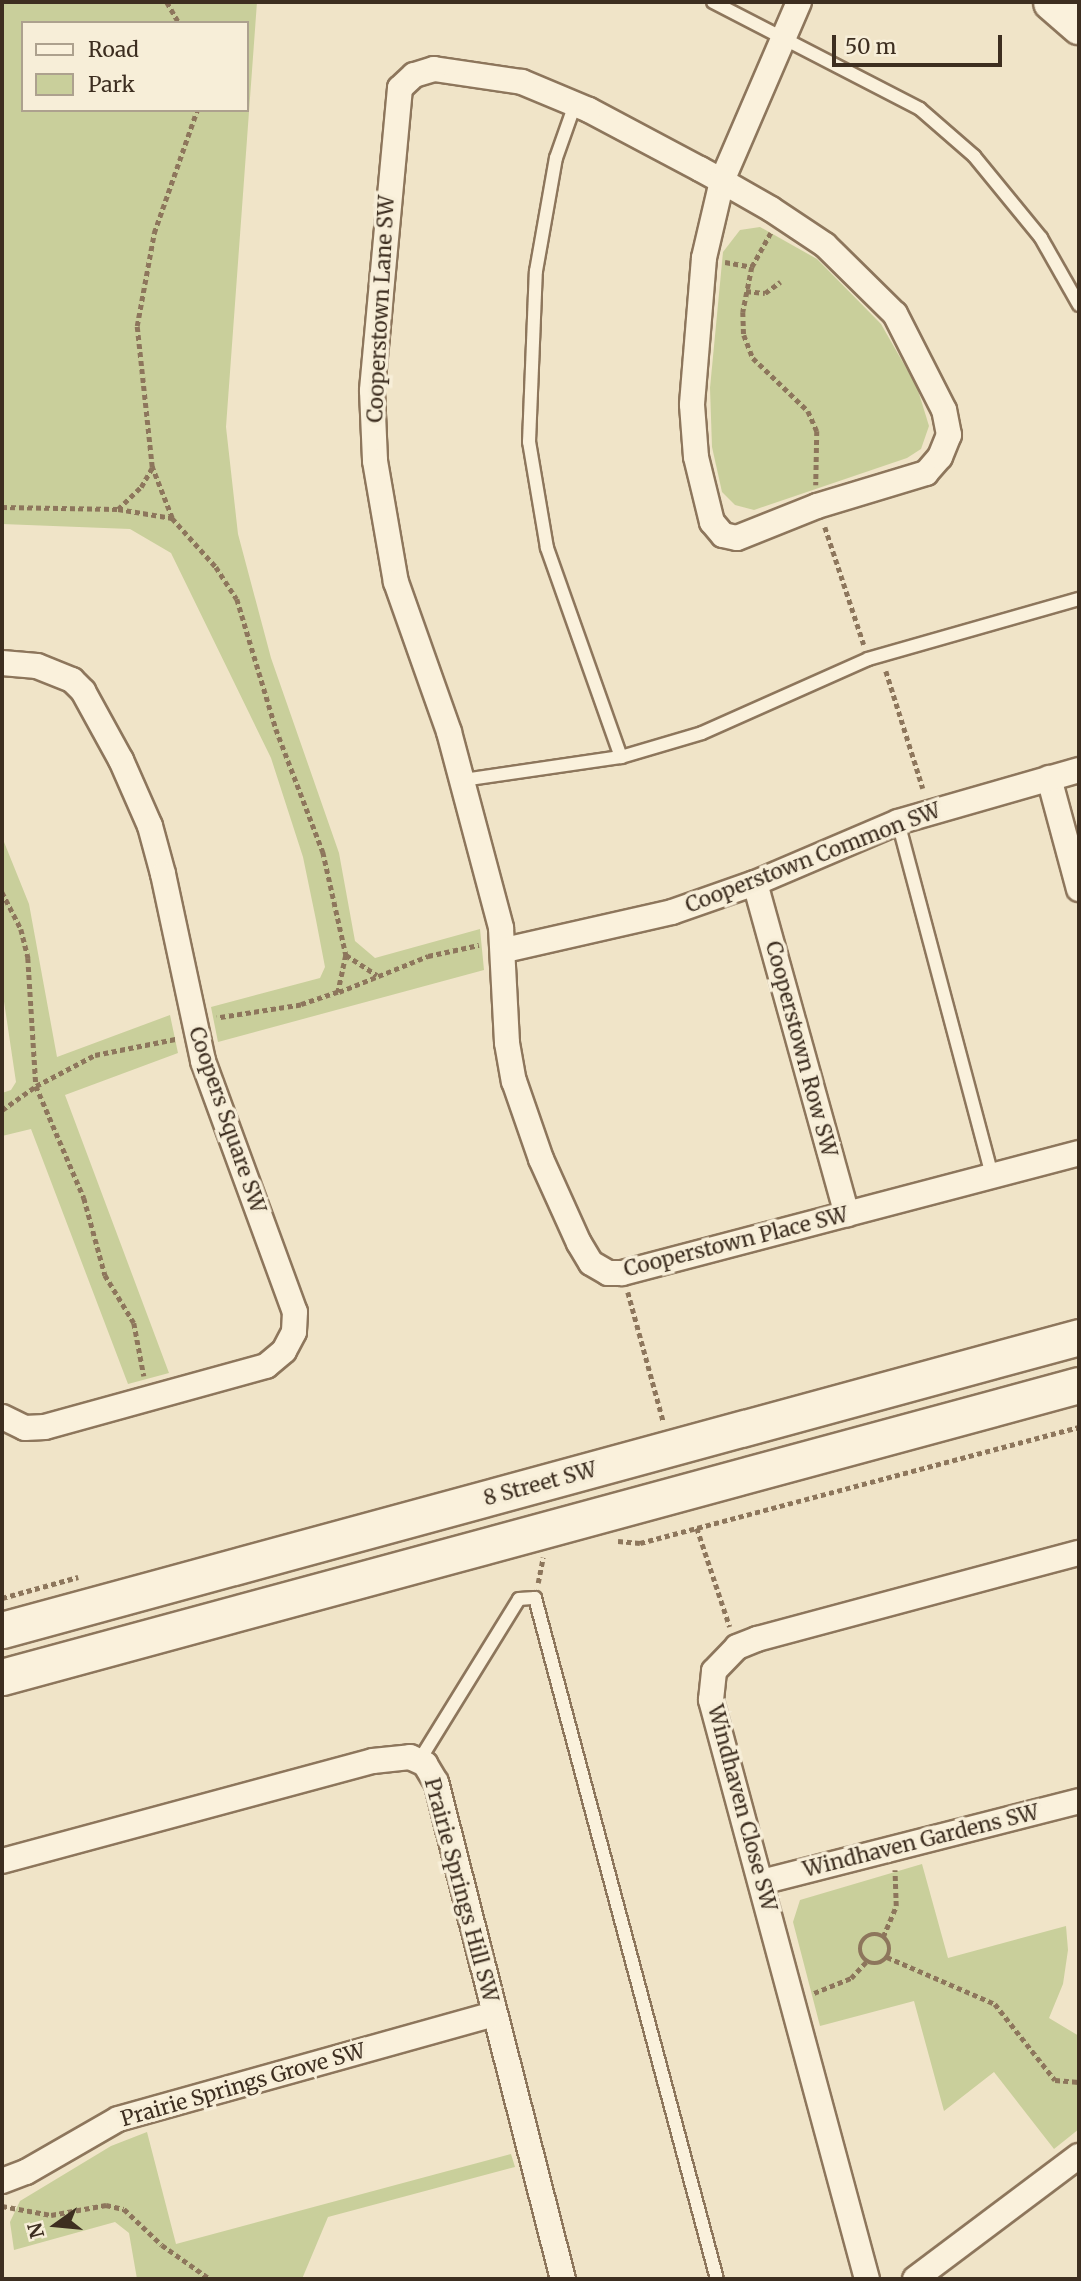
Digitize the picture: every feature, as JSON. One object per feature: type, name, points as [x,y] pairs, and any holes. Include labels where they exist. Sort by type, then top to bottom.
[{"type":"main road","points":[[1051,2],[1079,26]]},
{"type":"main road","name":"8 Street SW","points":[[2,1630],[1079,1337]]},
{"type":"main road","points":[[2,1677],[1079,1385]]},
{"type":"street","points":[[722,181],[799,2]]},
{"type":"street","name":"Cooperstown Lane SW","points":[[504,945],[463,780],[396,582],[375,461],[372,391],[400,88],[414,75],[434,69],[522,82],[575,104],[722,181],[782,216],[825,245],[894,314],[944,410],[948,435],[940,457],[926,472],[817,506],[737,538],[723,535],[712,522],[703,496],[692,405],[704,258],[722,181]]},
{"type":"street","name":"Coopers Square SW","points":[[2,663],[37,666],[72,680],[83,691],[121,760],[150,826],[163,874],[194,1028],[240,1165],[290,1294],[294,1332],[284,1351],[266,1366],[45,1427],[24,1428],[2,1417]]},
{"type":"street","name":"Cooperstown Common SW","points":[[504,945],[672,912],[755,883],[898,822],[1079,770]]},
{"type":"street","points":[[1049,778],[1079,889]]},
{"type":"street","name":"Cooperstown Row SW","points":[[755,883],[847,1214]]},
{"type":"street","name":"Cooperstown Place SW","points":[[504,945],[507,1043],[514,1081],[541,1158],[591,1263],[608,1273],[622,1273],[1079,1153]]},
{"type":"street","points":[[737,1647],[1079,1553]]},
{"type":"street","name":"Windhaven Close SW","points":[[737,1647],[714,1671],[711,1700],[867,2279]]},
{"type":"street","name":"Prairie Springs Hill SW","points":[[2,1861],[373,1760],[395,1756],[419,1761],[436,1782],[563,2279]]},
{"type":"street","name":"Windhaven Gardens SW","points":[[762,1882],[1079,1801]]},
{"type":"street","name":"Prairie Springs Grove SW","points":[[2,2181],[26,2172],[118,2119],[495,2014]]},
{"type":"street","points":[[915,2279],[1079,2156]]},
{"type":"lane","points":[[713,2],[920,109],[974,156],[1041,238],[1079,305]]},
{"type":"lane","points":[[575,104],[554,171],[536,271],[529,442],[547,548],[621,757]]},
{"type":"lane","points":[[463,780],[621,757],[702,733],[875,658],[1079,599]]},
{"type":"lane","points":[[898,822],[992,1176]]},
{"type":"lane","points":[[419,1761],[519,1599],[535,1598],[717,2279]]},
{"type":"path","points":[[167,2],[178,21]]},
{"type":"path","points":[[196,112],[154,233],[140,297],[139,373],[152,467],[172,517],[216,567],[237,599],[276,729],[323,852],[346,955],[338,992]]},
{"type":"path","points":[[782,216],[752,267],[746,291],[744,335],[753,358],[793,393],[817,431],[817,506],[923,788]]},
{"type":"path","points":[[746,291],[765,293],[780,282]]},
{"type":"path","points":[[118,509],[141,487],[152,467]]},
{"type":"path","points":[[2,507],[118,509],[172,517]]},
{"type":"path","points":[[2,891],[28,958],[36,1086],[84,1198],[105,1275],[134,1323],[149,1397]]},
{"type":"path","points":[[2,1110],[36,1086],[95,1055],[135,1044],[172,1041],[213,1018],[290,1007],[338,992],[428,956],[504,945]]},
{"type":"path","points":[[346,955],[377,976]]},
{"type":"path","points":[[622,1273],[663,1420]]},
{"type":"path","points":[[607,1540],[640,1543],[1079,1427]]},
{"type":"path","points":[[697,1528],[737,1647]]},
{"type":"path","points":[[532,1560],[556,1553]]},
{"type":"path","points":[[535,1598],[544,1557]]},
{"type":"path","points":[[883,1937],[896,1906],[891,1849]]},
{"type":"path","points":[[872,1934],[883,1937],[890,1947],[887,1957],[879,1963],[867,1961],[861,1943],[872,1934]]},
{"type":"path","points":[[887,1957],[995,2004],[1055,2080],[1079,2082]]},
{"type":"path","points":[[793,1998],[851,1978],[867,1961]]},
{"type":"path","points":[[2,2206],[51,2215],[106,2205],[124,2209],[162,2245],[210,2279]]},
{"type":"green space","points":[[2,2],[257,2],[226,427],[238,534],[271,658],[339,853],[355,941],[375,958],[480,929],[484,970],[218,1042],[211,1007],[320,978],[325,967],[303,857],[271,758],[171,553],[130,529],[2,524]]},
{"type":"green space","points":[[760,227],[817,259],[881,324],[917,387],[929,426],[921,449],[907,458],[754,510],[735,505],[722,492],[712,447],[710,388],[723,252],[740,230]]},
{"type":"green space","points":[[2,837],[29,904],[57,1057],[170,1015],[178,1053],[65,1095],[169,1373],[128,1384],[31,1129],[2,1136],[2,1093],[11,1090],[16,1082],[2,988]]},
{"type":"green space","points":[[922,1864],[948,1958],[1066,1926],[1068,1950],[1063,1984],[1049,2018],[1079,2036],[1079,2129],[1054,2149],[994,2072],[944,2111],[914,2001],[820,2026],[793,1922],[800,1900]]},
{"type":"green space","points":[[147,2132],[176,2244],[511,2154],[515,2167],[328,2217],[302,2279],[137,2279],[129,2233],[115,2222],[14,2250],[10,2222],[20,2201],[111,2146]]}]
